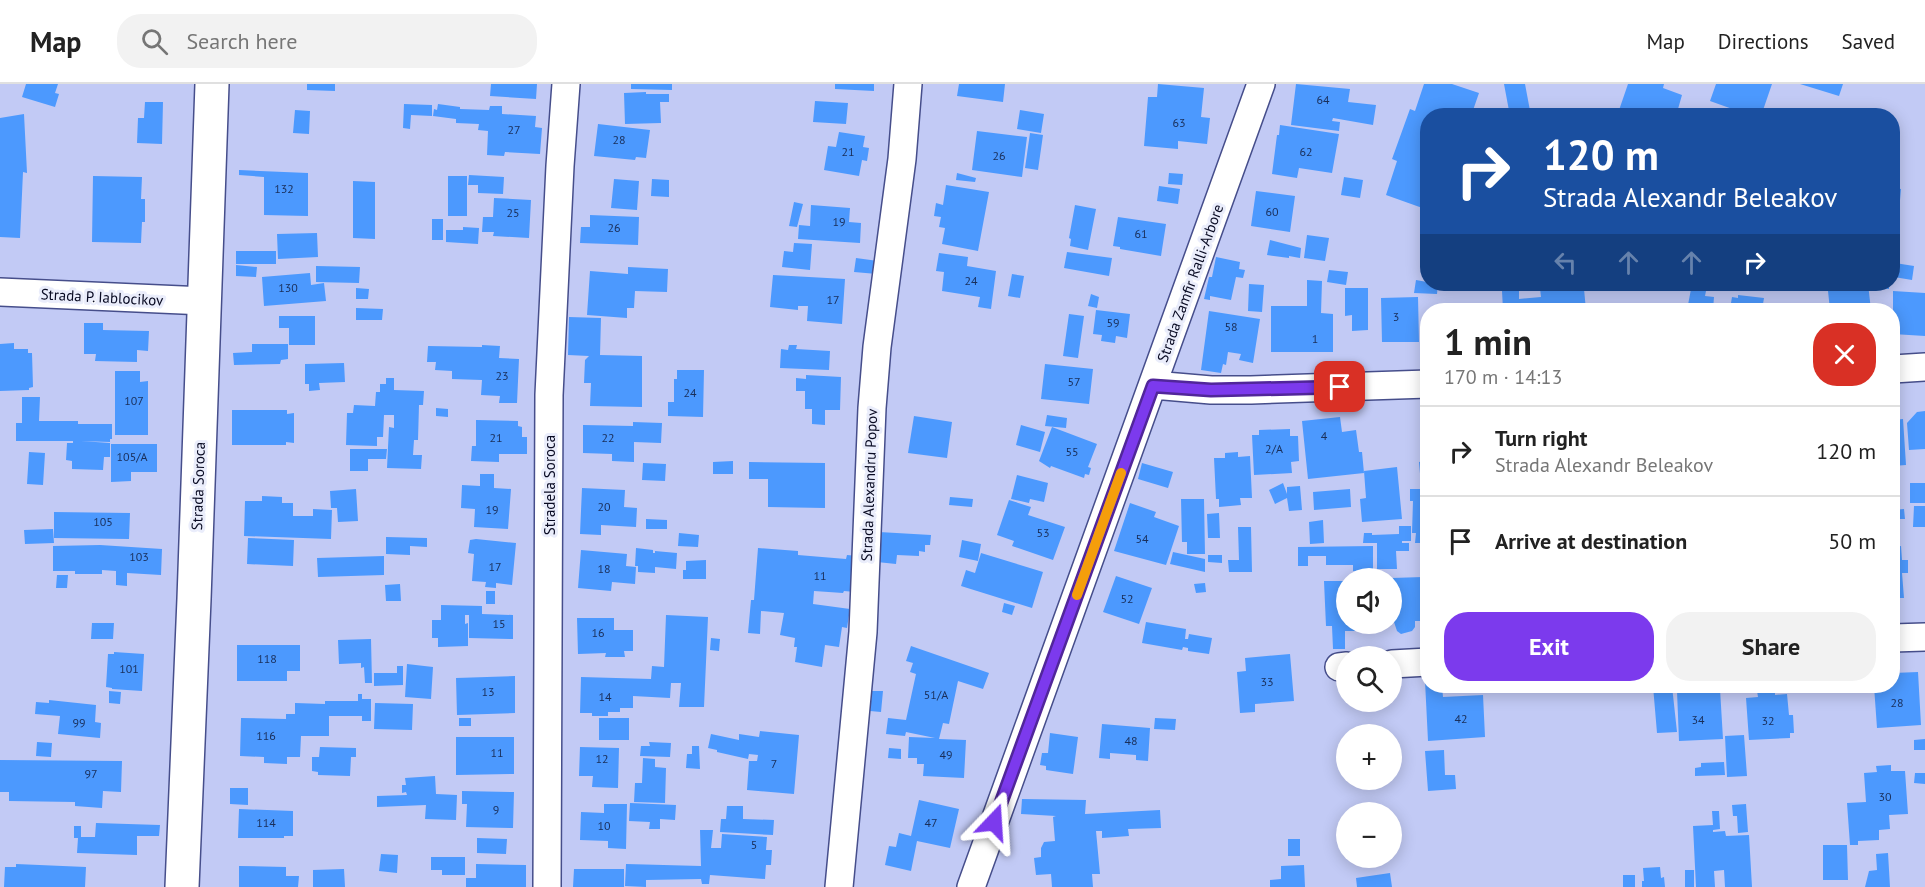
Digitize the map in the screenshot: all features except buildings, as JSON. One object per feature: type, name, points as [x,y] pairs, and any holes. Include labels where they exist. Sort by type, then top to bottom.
[{"type":"street","name":"Strada Soroca","points":[[182,887],[212,84]]},
{"type":"street","name":"Stradela Sorocа","points":[[547,887],[549,395],[566,84]]},
{"type":"street","name":"Strada Alexandru Popov","points":[[839,887],[863,632],[872,408],[877,347],[900,180],[908,84]]},
{"type":"street","name":"Strada Zamfir Ralli-Arbore","points":[[970,887],[1261,84]]},
{"type":"street","name":"Strada P. Iablocikov","points":[[0,292],[204,301]]},
{"type":"street","points":[[1900,369],[1925,367]]},
{"type":"street","points":[[1153,386],[1251,390],[1420,384]]},
{"type":"street","points":[[1900,638],[1925,637]]},
{"type":"street","points":[[1402,663],[1420,662]]},
{"type":"slow traffic","points":[[1077,595],[1121,473]]},
{"type":"route","points":[[994,822],[1153,386],[1211,390],[1340,387]]}]
